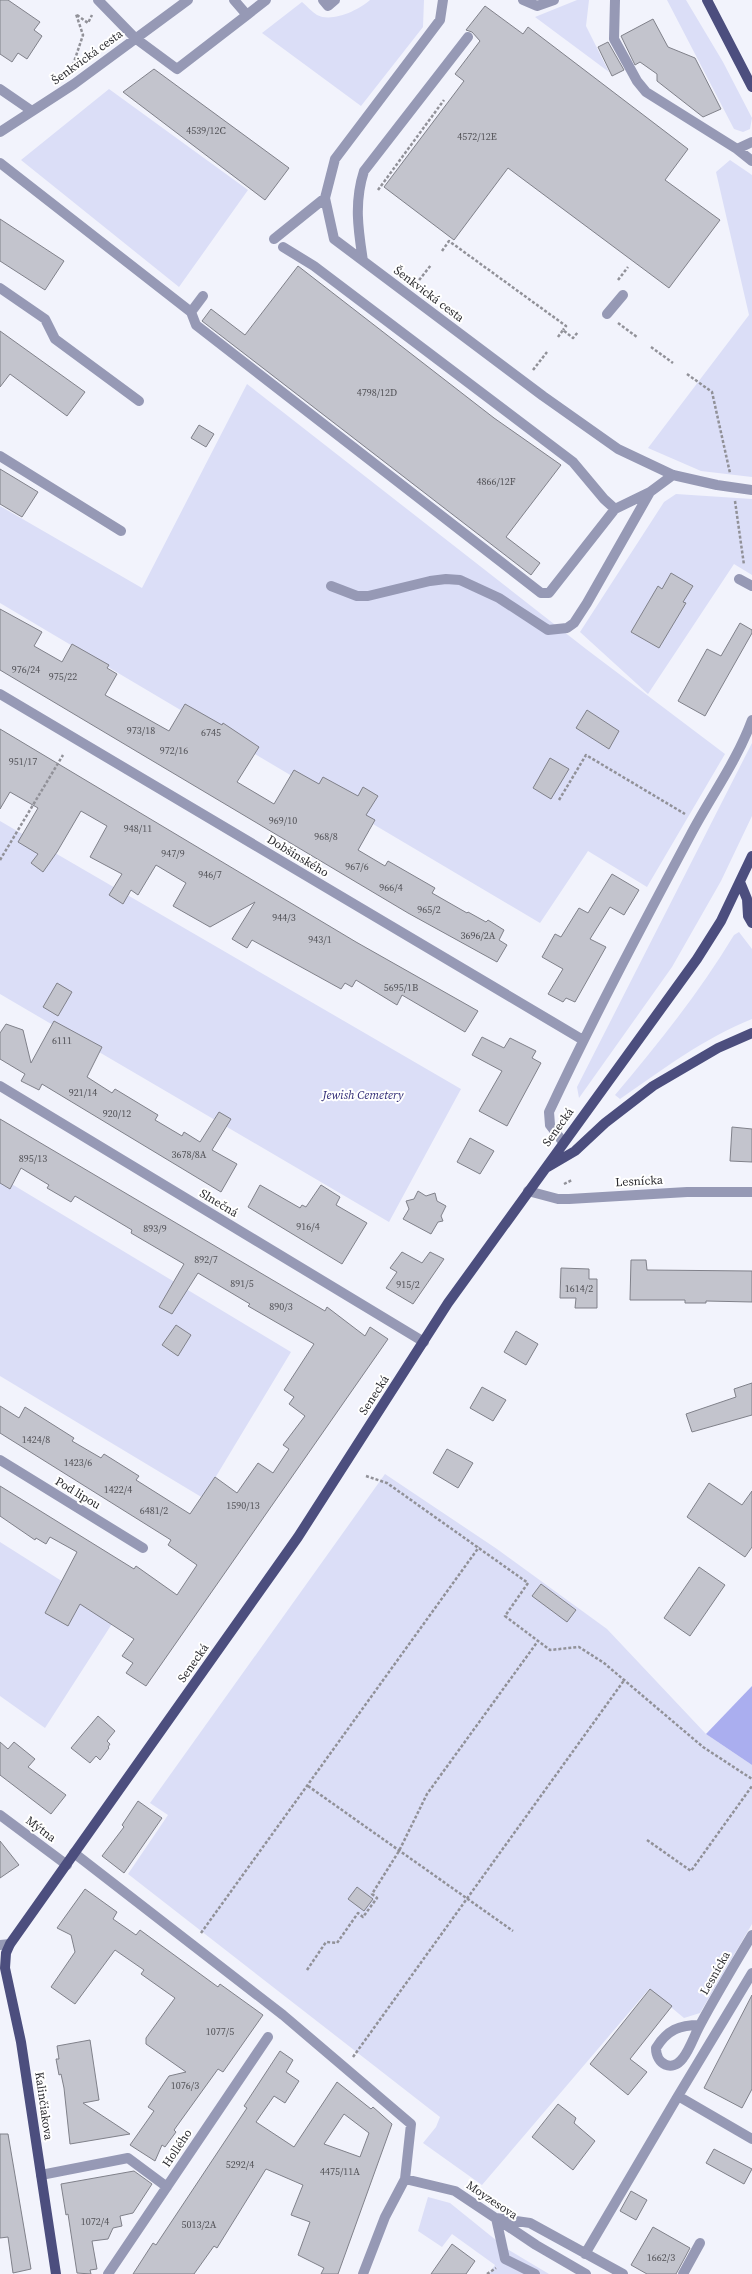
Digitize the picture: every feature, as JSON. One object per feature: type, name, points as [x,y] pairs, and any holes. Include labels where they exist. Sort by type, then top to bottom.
[{"type":"main road","points":[[707,0],[752,87]]},
{"type":"main road","name":"Senecká","points":[[5,1945],[74,1854],[298,1536],[448,1303],[563,1142],[697,959],[721,921],[740,882],[750,867],[752,856]]},
{"type":"main road","points":[[740,882],[747,899],[748,916],[752,923]]},
{"type":"main road","points":[[543,1170],[575,1151],[606,1123],[653,1086],[718,1048],[752,1033]]},
{"type":"main road","name":"Kalinčiakova","points":[[5,1945],[5,1968],[21,2042],[56,2274]]},
{"type":"street","points":[[98,0],[135,38],[177,69],[266,0]]},
{"type":"street","name":"Šenkvická cesta","points":[[0,132],[66,89],[188,0]]},
{"type":"street","points":[[234,0],[247,15]]},
{"type":"street","name":"Šenkvická cesta","points":[[443,0],[440,20],[335,159],[325,198],[334,239],[543,396],[618,449],[673,475],[717,485],[752,490]]},
{"type":"street","points":[[523,0],[538,6],[554,0]]},
{"type":"street","points":[[615,0],[614,39],[637,81],[646,92],[737,149],[752,161]]},
{"type":"street","points":[[363,261],[358,231],[358,190],[364,171],[468,37]]},
{"type":"street","points":[[0,89],[32,111]]},
{"type":"street","points":[[737,149],[752,142]]},
{"type":"street","points":[[0,163],[191,312],[196,325],[541,594],[549,593],[615,509],[650,492],[673,475]]},
{"type":"street","points":[[274,239],[325,198]]},
{"type":"street","points":[[283,247],[314,266],[574,462],[604,499],[615,509]]},
{"type":"street","points":[[0,288],[45,319],[55,339],[139,401]]},
{"type":"street","points":[[611,317],[623,295]]},
{"type":"street","points":[[191,312],[203,296]]},
{"type":"street","points":[[0,456],[121,531]]},
{"type":"street","points":[[331,586],[357,596],[368,596],[430,581],[446,579],[460,580],[499,598],[548,630],[567,628],[574,623],[587,603],[650,492]]},
{"type":"street","points":[[739,579],[752,586]]},
{"type":"street","name":"Dobšinského","points":[[0,694],[583,1040]]},
{"type":"street","points":[[563,1142],[550,1125],[549,1112],[583,1040],[698,822],[744,741],[752,720]]},
{"type":"street","name":"Slnečná","points":[[0,1086],[424,1342]]},
{"type":"street","name":"Lesnícka","points":[[528,1191],[558,1199],[569,1200],[687,1192],[752,1192]]},
{"type":"street","name":"Pod lipou","points":[[0,1460],[143,1548]]},
{"type":"street","name":"Mýtna","points":[[0,1815],[66,1865]]},
{"type":"street","points":[[74,1854],[283,2015],[411,2124],[404,2179],[385,2216],[365,2273]]},
{"type":"street","name":"Lesnícka","points":[[700,2025],[683,2025],[670,2030],[656,2048],[656,2056],[661,2063],[668,2066],[676,2066],[683,2058],[700,2025],[747,1953],[752,1935]]},
{"type":"street","points":[[585,2254],[752,1974]]},
{"type":"street","name":"Hollého","points":[[108,2274],[268,2037]]},
{"type":"street","points":[[678,2096],[752,2140]]},
{"type":"street","points":[[41,2175],[128,2158],[167,2186]]},
{"type":"street","name":"Moyzesova","points":[[404,2179],[455,2191],[536,2246],[586,2274]]},
{"type":"street","points":[[535,2274],[505,2259],[496,2218],[530,2223],[622,2274]]},
{"type":"street","points":[[683,2274],[700,2243]]},
{"type":"path","points":[[66,89],[83,35],[76,14],[88,23],[95,10]]},
{"type":"path","points":[[378,190],[444,100]]},
{"type":"path","points":[[442,251],[450,241],[566,326],[558,337]]},
{"type":"path","points":[[423,276],[431,265]]},
{"type":"path","points":[[618,280],[628,267]]},
{"type":"path","points":[[611,317],[637,337]]},
{"type":"path","points":[[563,330],[573,338],[578,332]]},
{"type":"path","points":[[651,347],[673,363]]},
{"type":"path","points":[[529,375],[547,352]]},
{"type":"path","points":[[687,374],[712,392],[731,478]]},
{"type":"path","points":[[735,497],[745,563],[739,579]]},
{"type":"path","points":[[0,860],[63,755]]},
{"type":"path","points":[[559,800],[586,755],[698,822]]},
{"type":"path","points":[[366,1476],[387,1483],[528,1583],[505,1616],[550,1650],[579,1647],[625,1679],[703,1747],[752,1779]]},
{"type":"path","points":[[199,1936],[478,1547]]},
{"type":"path","points":[[307,1970],[326,1942],[337,1943],[358,1913],[363,1917],[377,1898],[372,1894],[399,1851],[427,1794],[538,1641]]},
{"type":"path","points":[[352,2059],[625,1679]]},
{"type":"path","points":[[308,1786],[513,1931]]},
{"type":"path","points":[[647,1840],[690,1871],[752,1786]]},
{"type":"path","points":[[487,2274],[498,2266]]},
{"type":"green space","points":[[370,0],[424,0],[423,27],[361,106],[262,33],[302,2],[317,15],[330,17],[345,14],[359,8]]},
{"type":"green space","points":[[577,0],[589,0],[586,26],[609,72],[535,17]]},
{"type":"green space","points":[[667,0],[686,0],[723,62],[752,118],[750,129],[743,132],[734,129]]},
{"type":"green space","points":[[109,89],[248,190],[179,287],[21,160]]},
{"type":"green space","points":[[730,160],[752,175],[752,477],[701,471],[648,448],[749,315],[716,172]]},
{"type":"green space","points":[[247,384],[586,649],[725,754],[647,887],[588,851],[540,923],[0,603],[0,506],[142,588]]},
{"type":"green space","points":[[676,494],[752,499],[752,575],[734,564],[648,694],[580,632],[664,502]]},
{"type":"green space","points":[[752,743],[752,816],[721,881],[672,967],[579,1098],[577,1087]]},
{"type":"green space","name":"Jewish Cemetery","points":[[0,821],[461,1089],[389,1222],[0,994]]},
{"type":"green space","points":[[739,932],[752,949],[752,1019],[717,1035],[700,1045],[620,1099],[615,1095],[678,1018],[734,935]]},
{"type":"green space","points":[[0,1177],[291,1352],[203,1498],[0,1376]]},
{"type":"green space","points":[[385,1474],[497,1549],[607,1629],[706,1734],[752,1765],[752,1924],[700,2013],[684,2018],[649,1989],[482,2185],[423,2143],[436,2127],[440,2117],[128,1874],[168,1815],[150,1803]]},
{"type":"green space","points":[[0,1542],[117,1616],[45,1728],[0,1696]]},
{"type":"green space","points":[[428,2197],[450,2203],[507,2249],[549,2274],[489,2274],[495,2265],[452,2234],[442,2247],[418,2231]]},
{"type":"shaded area","points":[[752,1686],[752,1765],[706,1734]]},
{"type":"building","points":[[0,0],[8,0],[40,22],[34,30],[42,36],[27,59],[18,53],[12,62],[0,54]]},
{"type":"building","points":[[485,6],[523,34],[528,27],[688,149],[665,180],[720,220],[669,288],[508,168],[454,240],[384,187],[464,81],[455,74],[480,41],[472,32],[466,30]]},
{"type":"building","points":[[653,19],[668,47],[695,58],[721,109],[703,117],[657,81],[657,74],[640,62],[635,65],[621,36]]},
{"type":"building","points":[[608,42],[624,70],[612,76],[598,47]]},
{"type":"building","points":[[154,69],[289,168],[265,200],[123,92]]},
{"type":"building","points":[[0,219],[64,261],[45,290],[0,261]]},
{"type":"building","points":[[298,266],[494,418],[561,465],[506,537],[540,563],[531,575],[202,321],[211,309],[245,335]]},
{"type":"building","points":[[0,331],[85,392],[67,416],[10,374],[0,387]]},
{"type":"building","points":[[199,425],[214,434],[206,447],[191,438]]},
{"type":"building","points":[[0,469],[38,492],[22,517],[0,504]]},
{"type":"building","points":[[671,573],[693,586],[683,602],[686,603],[659,648],[631,632],[658,586],[662,589]]},
{"type":"building","points":[[0,609],[42,632],[34,646],[62,662],[72,644],[109,665],[107,668],[117,674],[105,695],[169,731],[185,704],[222,725],[223,723],[259,747],[237,782],[274,804],[294,770],[319,784],[323,777],[358,796],[363,787],[378,796],[366,815],[375,820],[358,850],[385,866],[388,861],[435,888],[432,893],[467,913],[468,912],[486,922],[488,920],[504,930],[499,940],[507,945],[497,962],[408,913],[0,670]]},
{"type":"building","points":[[740,623],[752,630],[752,633],[705,716],[678,701],[707,649],[721,656]]},
{"type":"building","points":[[587,710],[619,731],[609,749],[576,728]]},
{"type":"building","points":[[0,729],[356,942],[478,1011],[465,1032],[402,995],[397,1005],[356,980],[352,987],[345,983],[341,989],[252,940],[247,948],[232,939],[255,902],[210,927],[173,906],[186,883],[156,865],[138,895],[131,890],[123,904],[109,895],[122,874],[90,857],[107,826],[81,811],[57,852],[43,872],[31,863],[38,854],[18,842],[38,808],[10,792],[0,809]]},
{"type":"building","points":[[550,758],[569,769],[551,799],[533,788]]},
{"type":"building","points":[[612,874],[639,890],[624,915],[610,907],[590,939],[606,947],[575,1002],[566,998],[563,1002],[548,994],[563,969],[542,957],[555,934],[561,937],[579,908],[588,913]]},
{"type":"building","points":[[57,983],[72,992],[58,1016],[43,1007]]},
{"type":"building","points":[[54,1021],[102,1047],[87,1077],[112,1093],[115,1089],[158,1115],[155,1120],[182,1136],[184,1132],[200,1142],[219,1112],[231,1119],[212,1150],[237,1164],[221,1192],[42,1084],[39,1090],[21,1081],[25,1074],[0,1059],[0,1033],[6,1024],[23,1030],[31,1063]]},
{"type":"building","points":[[482,1037],[504,1048],[510,1038],[536,1051],[532,1058],[541,1063],[507,1126],[479,1111],[502,1071],[472,1055]]},
{"type":"building","points":[[0,1119],[325,1311],[327,1307],[365,1336],[370,1327],[388,1339],[146,1686],[126,1673],[133,1663],[122,1656],[134,1639],[80,1604],[68,1626],[45,1613],[77,1552],[50,1537],[46,1544],[36,1538],[35,1540],[0,1516],[0,1486],[134,1569],[136,1566],[177,1595],[197,1565],[168,1545],[171,1540],[0,1433],[0,1406],[19,1418],[25,1407],[74,1438],[72,1441],[101,1458],[104,1454],[139,1476],[136,1480],[190,1514],[215,1477],[237,1493],[258,1463],[273,1473],[289,1449],[283,1445],[305,1416],[289,1404],[294,1397],[284,1390],[314,1344],[248,1306],[250,1304],[198,1273],[172,1314],[159,1307],[184,1264],[131,1233],[132,1230],[75,1196],[71,1202],[47,1188],[49,1185],[21,1168],[10,1189],[0,1183]]},
{"type":"building","points":[[732,1127],[752,1129],[752,1162],[730,1161]]},
{"type":"building","points":[[470,1138],[494,1151],[480,1174],[457,1162]]},
{"type":"building","points":[[260,1185],[300,1208],[302,1205],[306,1207],[321,1185],[340,1197],[336,1205],[367,1223],[342,1264],[248,1207]]},
{"type":"building","points":[[418,1191],[426,1196],[435,1193],[437,1201],[446,1206],[441,1216],[443,1221],[438,1222],[431,1234],[403,1219],[409,1209],[406,1201],[414,1199]]},
{"type":"building","points":[[402,1252],[422,1263],[430,1252],[444,1259],[413,1304],[386,1288],[397,1272],[390,1268]]},
{"type":"building","points":[[631,1260],[646,1260],[647,1270],[752,1271],[752,1302],[706,1301],[706,1303],[685,1303],[685,1300],[630,1300]]},
{"type":"building","points":[[561,1268],[589,1269],[589,1279],[597,1279],[597,1308],[575,1308],[576,1298],[560,1298]]},
{"type":"building","points":[[176,1325],[191,1335],[178,1356],[162,1345]]},
{"type":"building","points":[[516,1331],[538,1344],[526,1365],[504,1352]]},
{"type":"building","points":[[752,1383],[752,1415],[692,1432],[686,1414],[736,1397],[734,1389]]},
{"type":"building","points":[[482,1387],[506,1400],[493,1421],[470,1408]]},
{"type":"building","points":[[447,1449],[473,1463],[458,1488],[433,1473]]},
{"type":"building","points":[[709,1483],[742,1505],[752,1491],[752,1547],[745,1557],[687,1517]]},
{"type":"building","points":[[699,1567],[725,1585],[690,1636],[664,1618]]},
{"type":"building","points":[[541,1584],[576,1610],[567,1622],[532,1596]]},
{"type":"building","points":[[98,1716],[115,1731],[107,1741],[110,1744],[108,1747],[109,1748],[100,1760],[96,1756],[90,1763],[71,1748]]},
{"type":"building","points":[[0,1742],[8,1749],[14,1742],[35,1759],[28,1767],[66,1795],[51,1814],[0,1775]]},
{"type":"building","points":[[138,1801],[162,1818],[124,1873],[102,1856],[124,1827],[122,1825]]},
{"type":"building","points":[[0,1841],[19,1865],[0,1878]]},
{"type":"building","points":[[357,1887],[373,1899],[364,1911],[348,1899]]},
{"type":"building","points":[[85,1889],[117,1912],[113,1919],[136,1935],[140,1930],[218,1987],[220,1984],[263,2015],[223,2072],[218,2069],[174,2130],[176,2132],[165,2147],[162,2145],[155,2161],[130,2145],[154,2111],[148,2107],[169,2076],[186,2072],[146,2044],[146,2038],[175,1998],[141,1974],[144,1970],[115,1950],[75,2004],[51,1987],[75,1952],[71,1935],[57,1928]]},
{"type":"building","points":[[650,1989],[672,2006],[630,2059],[647,2072],[628,2095],[590,2064]]},
{"type":"building","points":[[752,1995],[752,2089],[742,2108],[704,2088]]},
{"type":"building","points":[[90,2040],[99,2100],[83,2103],[130,2134],[70,2144],[64,2088],[61,2074],[59,2075],[56,2059],[59,2059],[57,2046]]},
{"type":"building","points":[[280,2051],[293,2060],[286,2072],[299,2081],[285,2103],[274,2096],[256,2122],[294,2147],[337,2082],[371,2109],[373,2107],[392,2124],[338,2274],[321,2274],[324,2268],[298,2255],[310,2222],[291,2215],[303,2185],[266,2169],[217,2248],[214,2246],[194,2274],[133,2274],[153,2243],[156,2245],[247,2108],[244,2106]],"holes":[[[344,2114],[369,2133],[360,2157],[324,2144]]]},
{"type":"building","points":[[558,2104],[576,2118],[574,2123],[595,2141],[573,2170],[532,2137]]},
{"type":"building","points":[[0,2134],[8,2134],[31,2269],[13,2273],[8,2237],[0,2238]]},
{"type":"building","points":[[714,2149],[752,2169],[744,2184],[706,2163]]},
{"type":"building","points":[[134,2171],[152,2184],[133,2213],[120,2216],[122,2226],[113,2228],[108,2239],[92,2241],[97,2269],[90,2270],[91,2274],[77,2273],[68,2214],[66,2215],[61,2184]]},
{"type":"building","points":[[631,2191],[647,2200],[636,2220],[620,2211]]},
{"type":"building","points":[[653,2227],[690,2248],[676,2274],[647,2274],[631,2265]]},
{"type":"building","points":[[452,2244],[475,2261],[466,2274],[431,2274]]}]
